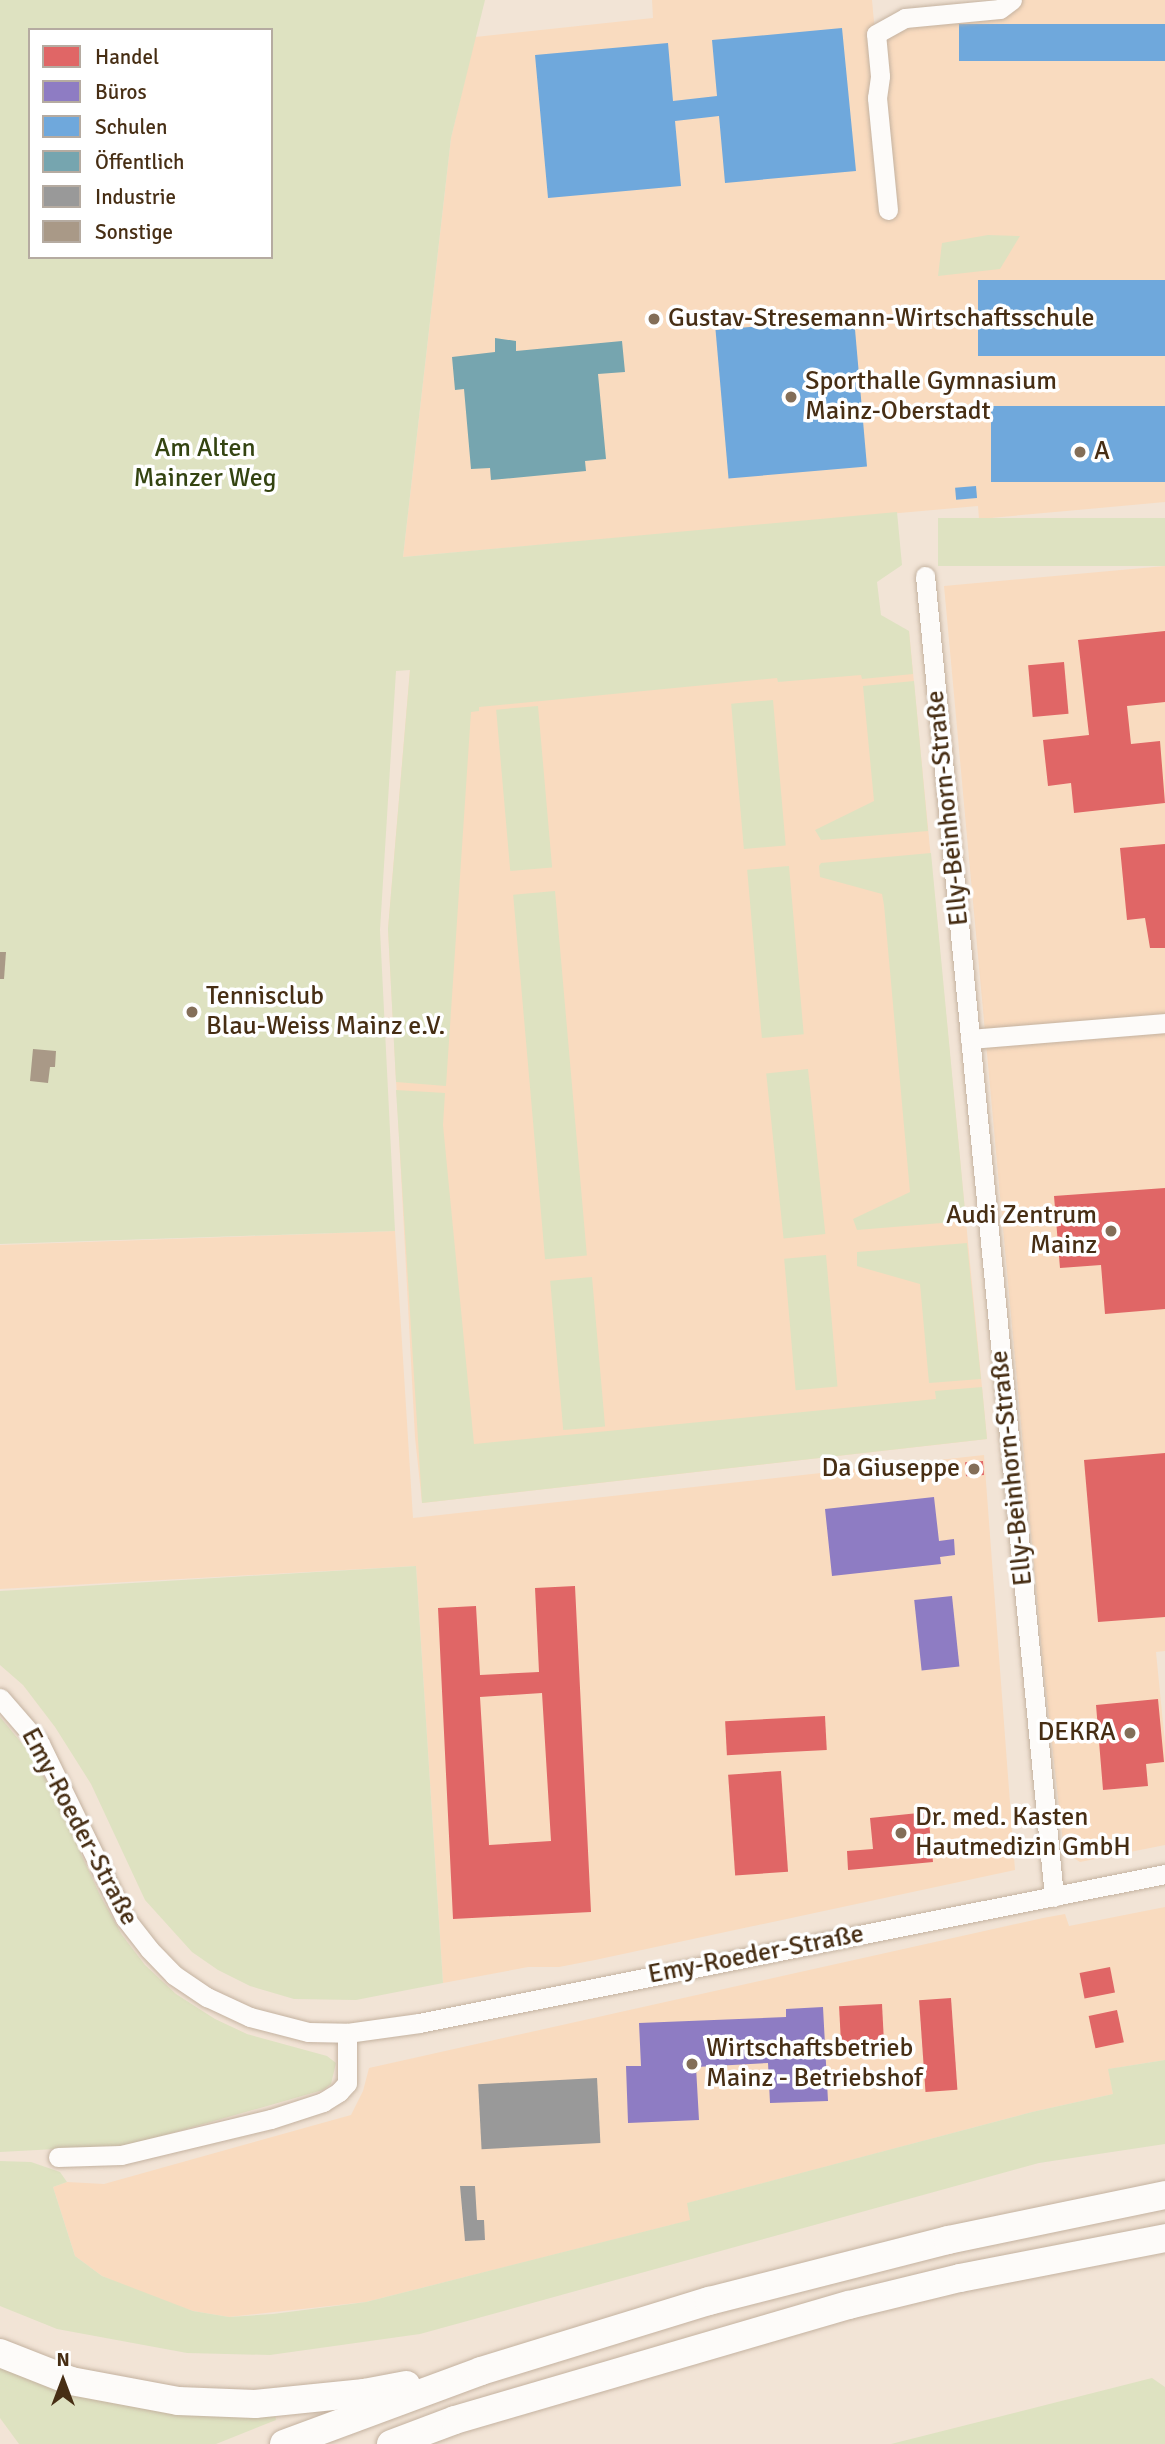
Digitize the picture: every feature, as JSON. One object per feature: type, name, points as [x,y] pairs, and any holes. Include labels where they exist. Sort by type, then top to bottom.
[{"type":"highway","points":[[284,2444],[481,2371],[721,2298],[948,2240],[1165,2195]]},
{"type":"highway","points":[[391,2444],[455,2420],[849,2305],[960,2278],[1165,2238]]},
{"type":"highway","points":[[0,2353],[71,2381],[101,2388],[178,2401],[217,2403],[255,2404],[364,2393],[481,2371]]},
{"type":"street","points":[[888,210],[877,98],[880,76],[876,34],[905,18],[1000,9],[1012,0]]},
{"type":"street","name":"Elly-Beinhorn-Straße","points":[[925,576],[1054,1897]]},
{"type":"street","points":[[970,1039],[1165,1023]]},
{"type":"street","name":"Emy-Roeder-Straße","points":[[0,1698],[40,1744],[125,1918],[174,1975],[207,1997],[250,2017],[308,2032],[347,2033],[419,2023],[1165,1874]]},
{"type":"street","points":[[58,2157],[121,2155],[259,2122],[323,2102],[340,2092],[347,2083],[347,2033]]},
{"type":"shaded area","name":"Gustav-Stresemann-Wirtschaftsschule","points":[[652,0],[872,0],[875,33],[1012,0],[1165,0],[1165,502],[979,519],[978,506],[403,557],[451,138],[475,37],[653,18]]},
{"type":"shaded area","points":[[1165,566],[1165,1651],[1156,1652],[1165,1743],[1165,1845],[1080,1862],[1064,1852],[1043,1663],[944,586]]},
{"type":"shaded area","points":[[909,631],[987,1439],[422,1503],[415,1437],[388,929],[410,669]]},
{"type":"shaded area","points":[[395,1231],[413,1518],[984,1455],[1015,1870],[595,1960],[559,1967],[528,1967],[443,1983],[416,1566],[0,1589],[0,1245]]},
{"type":"shaded area","points":[[1165,1907],[1165,2060],[1109,2069],[1113,2094],[1032,2112],[688,2203],[691,2220],[366,2302],[229,2317],[193,2311],[146,2295],[102,2276],[75,2256],[53,2187],[67,2182],[104,2184],[351,2115],[363,2091],[369,2068],[1043,1918],[1065,1914],[1069,1926]]},
{"type":"green space","name":"Am Alten Mainzer Weg","points":[[0,0],[485,0],[451,138],[403,557],[897,512],[902,565],[877,582],[881,615],[909,631],[913,674],[778,682],[777,678],[479,707],[479,711],[471,712],[446,1086],[396,1082],[388,929],[410,670],[396,671],[380,930],[395,1231],[0,1244]]},
{"type":"green space","points":[[988,235],[1020,236],[1000,269],[938,276],[942,243]]},
{"type":"green space","points":[[938,518],[1165,518],[1165,566],[938,566]]},
{"type":"green space","points":[[914,681],[928,831],[821,840],[815,830],[874,801],[863,686]]},
{"type":"green space","points":[[773,700],[786,845],[744,849],[731,704]]},
{"type":"green space","points":[[538,706],[552,867],[510,871],[496,710]]},
{"type":"green space","points":[[931,853],[966,1221],[857,1230],[853,1219],[910,1192],[884,905],[882,894],[820,877],[819,866],[821,863]]},
{"type":"green space","points":[[789,866],[804,1034],[762,1038],[747,870]]},
{"type":"green space","points":[[555,891],[587,1256],[545,1259],[513,895]]},
{"type":"green space","points":[[808,1069],[825,1234],[784,1238],[766,1073]]},
{"type":"green space","points":[[396,1090],[445,1093],[443,1125],[474,1444],[936,1399],[935,1391],[982,1387],[987,1439],[422,1503]]},
{"type":"green space","points":[[967,1243],[981,1379],[929,1383],[920,1284],[857,1266],[857,1252]]},
{"type":"green space","points":[[826,1255],[838,1386],[796,1390],[784,1259]]},
{"type":"green space","points":[[592,1277],[605,1426],[563,1430],[550,1281]]},
{"type":"green space","points":[[416,1566],[443,1983],[356,2000],[294,1999],[250,1986],[218,1970],[192,1952],[145,1900],[91,1784],[55,1727],[23,1685],[0,1665],[0,1591]]},
{"type":"green space","points":[[0,1717],[25,1747],[48,1783],[100,1895],[122,1935],[145,1965],[176,1994],[215,2019],[247,2034],[327,2056],[336,2063],[331,2084],[323,2090],[130,2145],[0,2152]]},
{"type":"green space","points":[[1165,2060],[1165,2144],[1039,2163],[420,2334],[270,2355],[187,2353],[57,2329],[0,2306],[0,2161],[31,2162],[60,2172],[67,2182],[53,2187],[75,2256],[102,2276],[193,2311],[229,2317],[273,2314],[366,2302],[690,2220],[687,2203],[1032,2112],[1113,2094],[1108,2069]]},
{"type":"green space","points":[[0,2367],[275,2414],[276,2420],[216,2444],[19,2444],[0,2418]]},
{"type":"green space","points":[[1152,2378],[1165,2387],[1165,2444],[891,2444]]},
{"type":"building: Handel","points":[[1165,631],[1165,702],[1127,706],[1131,744],[1160,741],[1165,803],[1074,813],[1071,783],[1048,786],[1043,740],[1089,735],[1078,640]]},
{"type":"building: Handel","points":[[1064,662],[1069,714],[1033,717],[1028,665]]},
{"type":"building: Handel","points":[[1165,844],[1165,948],[1150,948],[1145,918],[1127,920],[1120,848]]},
{"type":"building: Handel","name":"Audi Zentrum Mainz","points":[[1165,1188],[1165,1309],[1105,1314],[1101,1265],[1060,1268],[1054,1196]]},
{"type":"building: Handel","points":[[1165,1453],[1165,1617],[1098,1622],[1084,1460]]},
{"type":"building: Handel","name":"Da Giuseppe","points":[[983,1461],[984,1475],[966,1476],[965,1462]]},
{"type":"building: Handel","points":[[575,1586],[591,1912],[453,1919],[438,1608],[476,1606],[480,1675],[539,1672],[535,1588]],"holes":[[[542,1693],[551,1841],[489,1845],[480,1697]]]},
{"type":"building: Handel","name":"DEKRA","points":[[1158,1699],[1164,1762],[1146,1764],[1148,1786],[1103,1790],[1096,1705]]},
{"type":"building: Handel","points":[[825,1716],[827,1750],[727,1755],[725,1721]]},
{"type":"building: Handel","points":[[781,1771],[788,1872],[735,1875],[728,1775]]},
{"type":"building: Handel","name":"Dr. med. Kasten Hautmedizin GmbH","points":[[928,1812],[933,1862],[848,1870],[847,1851],[873,1849],[870,1818]]},
{"type":"building: Handel","points":[[1110,1967],[1115,1993],[1085,1998],[1080,1973]]},
{"type":"building: Handel","points":[[951,1998],[957,2090],[925,2092],[919,2000]]},
{"type":"building: Handel","points":[[882,2004],[884,2040],[841,2042],[839,2006]]},
{"type":"building: Handel","points":[[1117,2010],[1124,2042],[1095,2048],[1089,2016]]},
{"type":"building: Büros","points":[[934,1497],[939,1541],[954,1539],[955,1555],[940,1557],[941,1564],[832,1576],[825,1509]]},
{"type":"building: Büros","points":[[952,1596],[959,1667],[922,1671],[914,1600]]},
{"type":"building: Büros","name":"Wirtschaftsbetrieb Mainz - Betriebshof","points":[[823,2007],[828,2101],[770,2103],[768,2063],[696,2067],[699,2120],[628,2123],[626,2066],[641,2066],[639,2023],[786,2017],[786,2009]]},
{"type":"building: Schulen","points":[[959,24],[1165,24],[1165,61],[959,61]]},
{"type":"building: Schulen","points":[[842,28],[856,171],[725,183],[719,116],[675,121],[681,186],[548,198],[535,55],[668,43],[673,101],[717,96],[712,40]]},
{"type":"building: Schulen","points":[[978,280],[1165,280],[1165,356],[978,356]]},
{"type":"building: Schulen","name":"Sporthalle Gymnasium Mainz-Oberstadt","points":[[854,318],[867,466],[729,479],[716,330]]},
{"type":"building: Schulen","name":"A","points":[[991,406],[1165,406],[1165,482],[991,482]]},
{"type":"building: Schulen","points":[[976,486],[977,498],[956,500],[955,488]]},
{"type":"building: Öffentlich","points":[[495,338],[516,341],[516,351],[622,341],[625,372],[598,374],[606,459],[585,461],[586,471],[491,480],[490,468],[471,469],[464,389],[455,390],[452,357],[495,352]]},
{"type":"building: Industrie","points":[[597,2078],[600,2143],[482,2149],[478,2084]]},
{"type":"building: Industrie","points":[[460,2186],[475,2186],[477,2220],[484,2220],[485,2240],[465,2241]]},
{"type":"building: Sonstige","points":[[0,952],[6,952],[4,979],[0,979]]},
{"type":"building: Sonstige","points":[[33,1049],[56,1051],[55,1067],[50,1067],[48,1083],[30,1081]]},
{"type":"place","name":"Gustav-Stresemann-Wirtschaftsschule","points":[[654,319]]},
{"type":"place","name":"Sporthalle Gymnasium Mainz-Oberstadt","points":[[791,397]]},
{"type":"place","name":"A","points":[[1080,452]]},
{"type":"place","name":"Tennisclub Blau-Weiss Mainz e.V.","points":[[192,1012]]},
{"type":"place","name":"Audi Zentrum Mainz","points":[[1111,1231]]},
{"type":"place","name":"Da Giuseppe","points":[[974,1469]]},
{"type":"place","name":"DEKRA","points":[[1130,1733]]},
{"type":"place","name":"Dr. med. Kasten Hautmedizin GmbH","points":[[901,1833]]},
{"type":"place","name":"Wirtschaftsbetrieb Mainz - Betriebshof","points":[[692,2064]]}]
